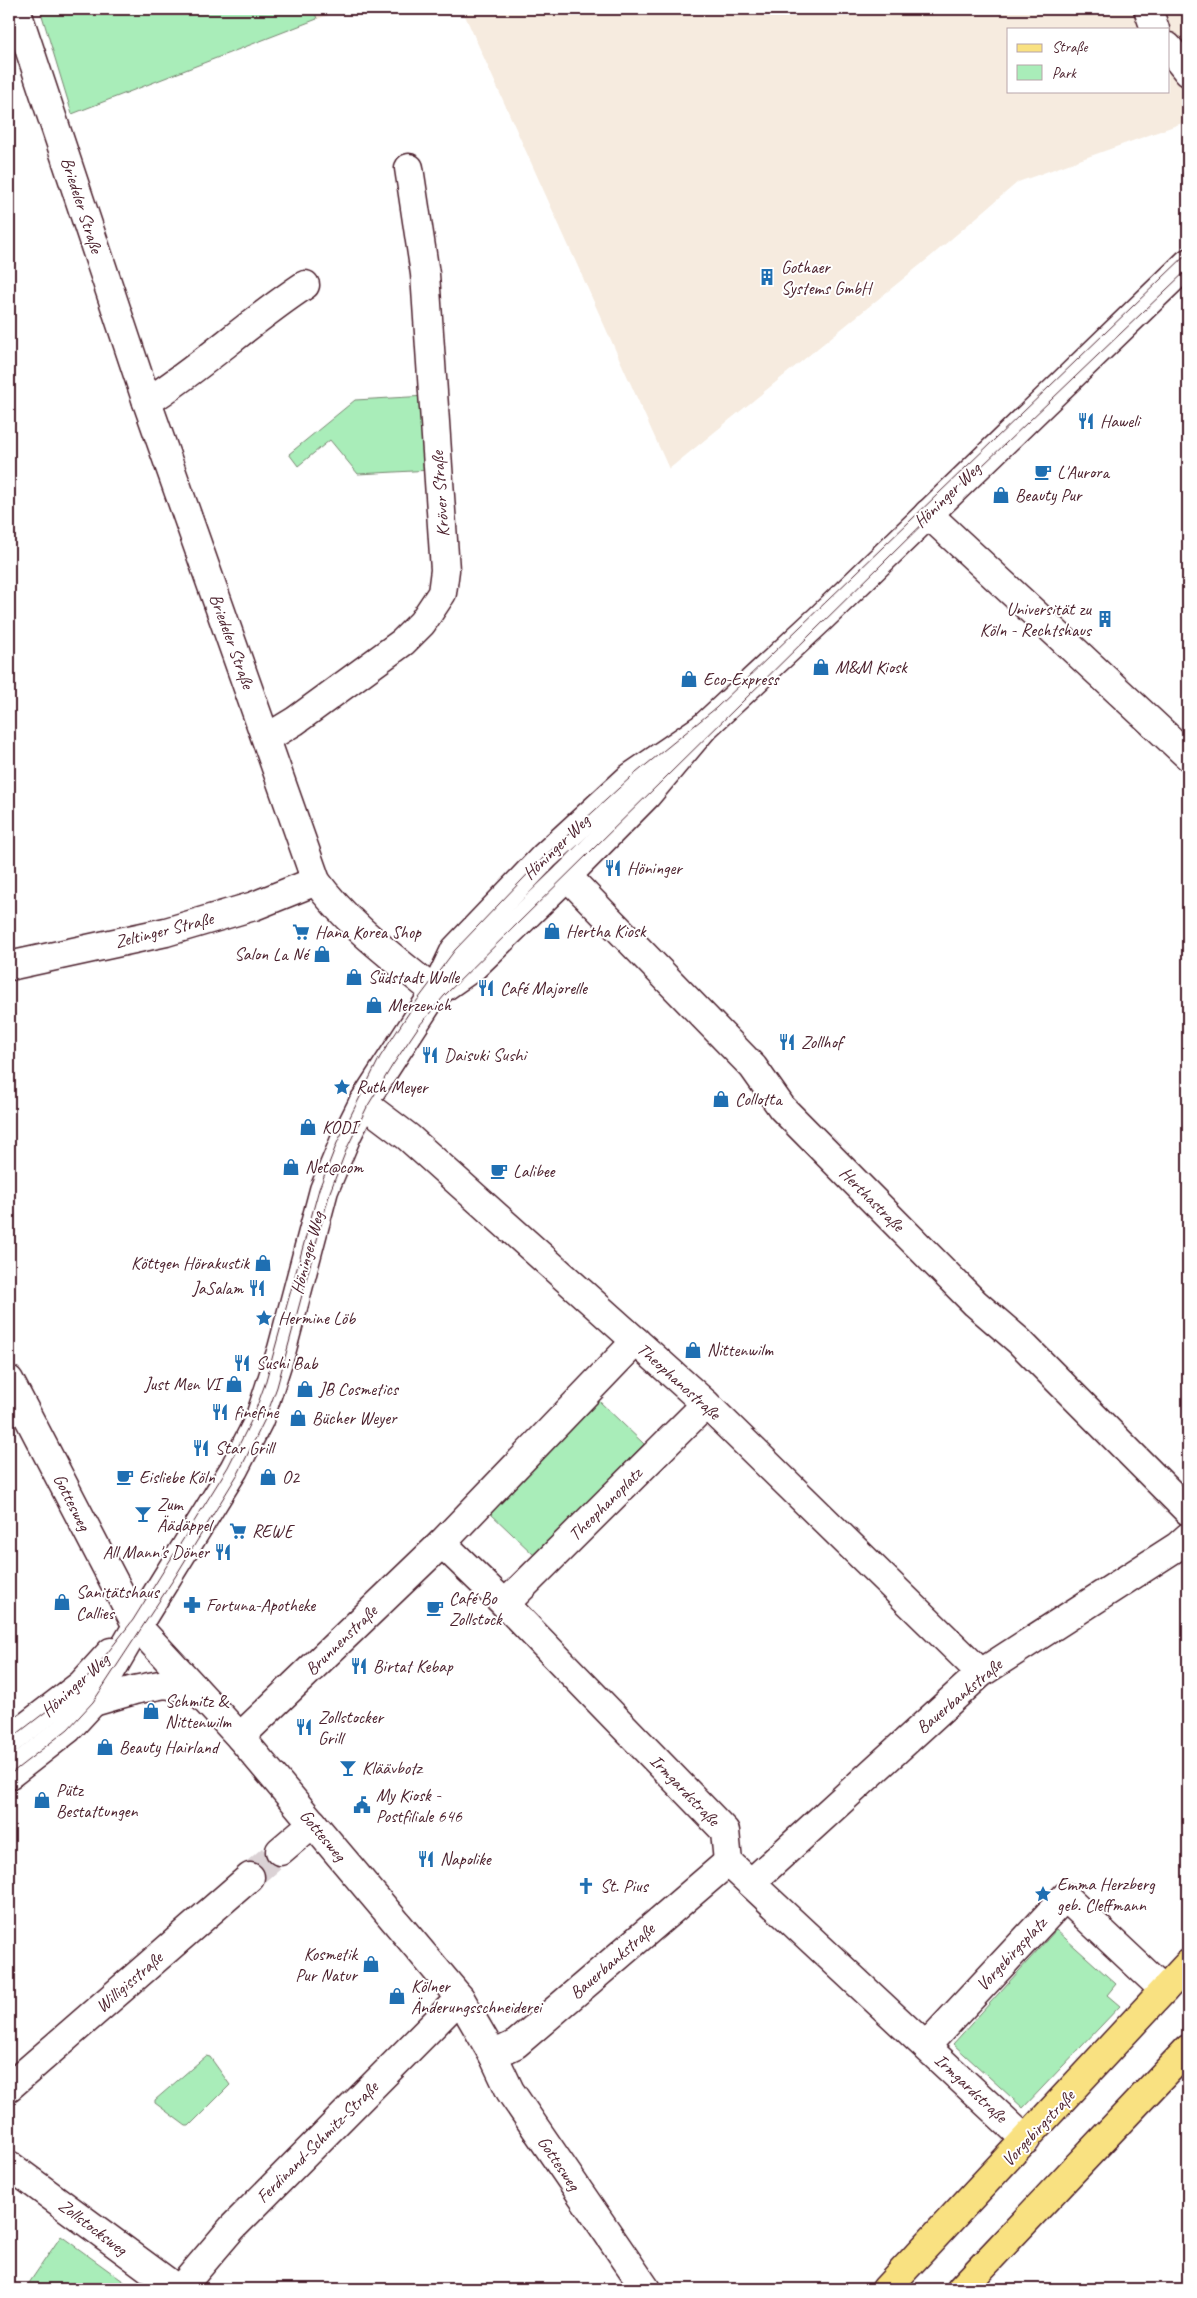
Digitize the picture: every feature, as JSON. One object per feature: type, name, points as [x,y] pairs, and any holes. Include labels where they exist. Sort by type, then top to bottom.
[{"type":"main road","name":"Vorgebirgstraße","points":[[886,2289],[1188,1964]]},
{"type":"main road","points":[[961,2289],[1188,2049]]},
{"type":"street","name":"Briedeler Straße","points":[[16,9],[147,402],[316,881]]},
{"type":"street","points":[[1148,9],[1154,28]]},
{"type":"street","points":[[1170,50],[1188,72]]},
{"type":"street","name":"Kröver Straße","points":[[267,738],[295,721],[403,642],[422,623],[442,593],[445,570],[425,274],[409,168]]},
{"type":"street","name":"Höninger Weg","points":[[435,992],[473,967],[567,876],[647,795],[704,727],[1188,263]]},
{"type":"street","points":[[147,402],[183,379],[265,313],[305,285]]},
{"type":"street","points":[[928,514],[1188,756]]},
{"type":"street","name":"Höninger Weg","points":[[9,1775],[68,1729],[94,1702],[137,1626],[234,1469],[259,1420],[282,1349],[324,1190],[363,1103],[435,992],[455,950],[544,857],[631,777],[704,727]]},
{"type":"street","name":"Herthastraße","points":[[567,876],[753,1067],[782,1108],[974,1303],[1019,1341],[1188,1511]]},
{"type":"street","points":[[316,881],[331,902],[435,992]]},
{"type":"street","name":"Zeltinger Straße","points":[[9,966],[166,932],[254,906],[316,881]]},
{"type":"street","name":"Theophanostraße","points":[[363,1103],[408,1138],[706,1404],[981,1673]]},
{"type":"street","points":[[442,1543],[636,1341]]},
{"type":"street","name":"Gottesweg","points":[[9,1380],[137,1626],[240,1737],[460,1998],[493,2055],[510,2091],[646,2289]]},
{"type":"street","name":"Theophanoplatz","points":[[505,1604],[706,1404]]},
{"type":"street","name":"Bauerbankstraße","points":[[752,1882],[981,1673],[1178,1546],[1188,1537]]},
{"type":"street","name":"Irmgardstraße","points":[[442,1543],[505,1604],[725,1831],[728,1862],[752,1882],[1026,2140]]},
{"type":"street","name":"Brunnenstraße","points":[[240,1737],[442,1543]]},
{"type":"street","name":"Höninger Weg","points":[[9,1740],[82,1684],[137,1626]]},
{"type":"street","points":[[94,1702],[134,1690],[165,1684],[196,1690]]},
{"type":"street","points":[[280,1851],[313,1823]]},
{"type":"street","name":"Bauerbankstraße","points":[[493,2055],[516,2044],[728,1862]]},
{"type":"street","name":"Willigisstraße","points":[[9,2088],[250,1877]]},
{"type":"street","name":"Vorgebirgsplatz","points":[[926,2046],[1064,1897],[1164,1990]]},
{"type":"street","name":"Ferdinand-Schmitz-Straße","points":[[178,2289],[232,2228],[460,1998]]},
{"type":"street","name":"Zollstocksweg","points":[[9,2164],[178,2289]]},
{"type":"shaded area","points":[[314,9],[346,9],[317,19]]},
{"type":"shaded area","points":[[462,9],[1188,9],[1188,121],[1018,182],[930,257],[669,469]]},
{"type":"green space","points":[[40,9],[314,9],[317,19],[72,114]]},
{"type":"green space","points":[[427,396],[431,470],[358,474],[330,440],[298,466],[289,454],[355,400]]},
{"type":"green space","points":[[599,1401],[644,1444],[535,1556],[489,1512]]},
{"type":"green space","points":[[1056,1930],[1116,1984],[1107,1995],[1120,2006],[1023,2108],[953,2044]]},
{"type":"green space","points":[[206,2056],[210,2057],[230,2085],[189,2126],[186,2126],[155,2103],[155,2100]]},
{"type":"green space","points":[[61,2236],[134,2289],[25,2289]]},
{"type":"tunnel","points":[[250,1877],[280,1851]]},
{"type":"tram line","points":[[9,1740],[82,1684],[98,1665],[133,1620],[228,1467],[253,1417],[265,1384],[319,1189],[337,1143],[380,1057],[416,1002],[455,950],[544,857],[631,777],[716,708],[1188,253]]},
{"type":"tram line","points":[[9,1775],[68,1729],[93,1702],[175,1577],[239,1472],[266,1417],[277,1387],[330,1192],[347,1148],[367,1107],[419,1026],[444,996],[960,487],[1188,269]]},
{"type":"place","name":"Gothaer Systems GmbH","points":[[767,277]]},
{"type":"place","name":"Haweli","points":[[1086,421]]},
{"type":"place","name":"L'Aurora","points":[[1043,472]]},
{"type":"place","name":"Beauty Pur","points":[[1001,495]]},
{"type":"place","name":"Universität zu Köln - Rechtshaus","points":[[1105,619]]},
{"type":"place","name":"M&M Kiosk","points":[[821,667]]},
{"type":"place","name":"Eco-Express","points":[[689,679]]},
{"type":"place","name":"Höninger","points":[[613,868]]},
{"type":"place","name":"Hertha Kiosk","points":[[552,931]]},
{"type":"place","name":"Hana Korea Shop","points":[[301,932]]},
{"type":"place","name":"Salon La Né","points":[[322,954]]},
{"type":"place","name":"Südstadt Wolle","points":[[354,977]]},
{"type":"place","name":"Café Majorelle","points":[[486,988]]},
{"type":"place","name":"Merzenich","points":[[374,1005]]},
{"type":"place","name":"Zollhof","points":[[787,1042]]},
{"type":"place","name":"Daisuki Sushi","points":[[430,1055]]},
{"type":"place","name":"Ruth Meyer","points":[[342,1087]]},
{"type":"place","name":"Collotta","points":[[721,1099]]},
{"type":"place","name":"KODI","points":[[308,1127]]},
{"type":"place","name":"Net@com","points":[[291,1167]]},
{"type":"place","name":"Lalibee","points":[[499,1171]]},
{"type":"place","name":"Köttgen Hörakustik","points":[[263,1263]]},
{"type":"place","name":"JaSalam","points":[[257,1288]]},
{"type":"place","name":"Hermine Löb","points":[[264,1318]]},
{"type":"place","name":"Nittenwilm","points":[[693,1350]]},
{"type":"place","name":"Sushi Bab","points":[[242,1363]]},
{"type":"place","name":"Just Men VI","points":[[234,1384]]},
{"type":"place","name":"JB Cosmetics","points":[[305,1389]]},
{"type":"place","name":"finefine","points":[[220,1412]]},
{"type":"place","name":"Bücher Weyer","points":[[298,1418]]},
{"type":"place","name":"Star Grill","points":[[201,1448]]},
{"type":"place","name":"Eisliebe Köln","points":[[125,1477]]},
{"type":"place","name":"O2","points":[[268,1477]]},
{"type":"place","name":"Zum Äädäppel","points":[[143,1514]]},
{"type":"place","name":"REWE","points":[[238,1531]]},
{"type":"place","name":"All Mann's Döner","points":[[223,1552]]},
{"type":"place","name":"Sanitätshaus Callies","points":[[62,1602]]},
{"type":"place","name":"Fortuna-Apotheke","points":[[192,1605]]},
{"type":"place","name":"Café Bo Zollstock","points":[[435,1608]]},
{"type":"place","name":"Birtat Kebap","points":[[359,1666]]},
{"type":"place","name":"Schmitz & Nittenwilm","points":[[151,1711]]},
{"type":"place","name":"Zollstocker Grill","points":[[304,1727]]},
{"type":"place","name":"Beauty Hairland","points":[[105,1747]]},
{"type":"place","name":"Kläävbotz","points":[[348,1768]]},
{"type":"place","name":"Pütz Bestattungen","points":[[42,1800]]},
{"type":"place","name":"My Kiosk - Postfiliale 646","points":[[362,1805]]},
{"type":"place","name":"Napolike","points":[[426,1859]]},
{"type":"place","name":"St. Pius","points":[[586,1886]]},
{"type":"place","name":"Emma Herzberg geb. Cleffmann","points":[[1043,1894]]},
{"type":"place","name":"Kosmetik Pur Natur","points":[[371,1964]]},
{"type":"place","name":"Kölner Änderungsschneiderei","points":[[397,1996]]}]
